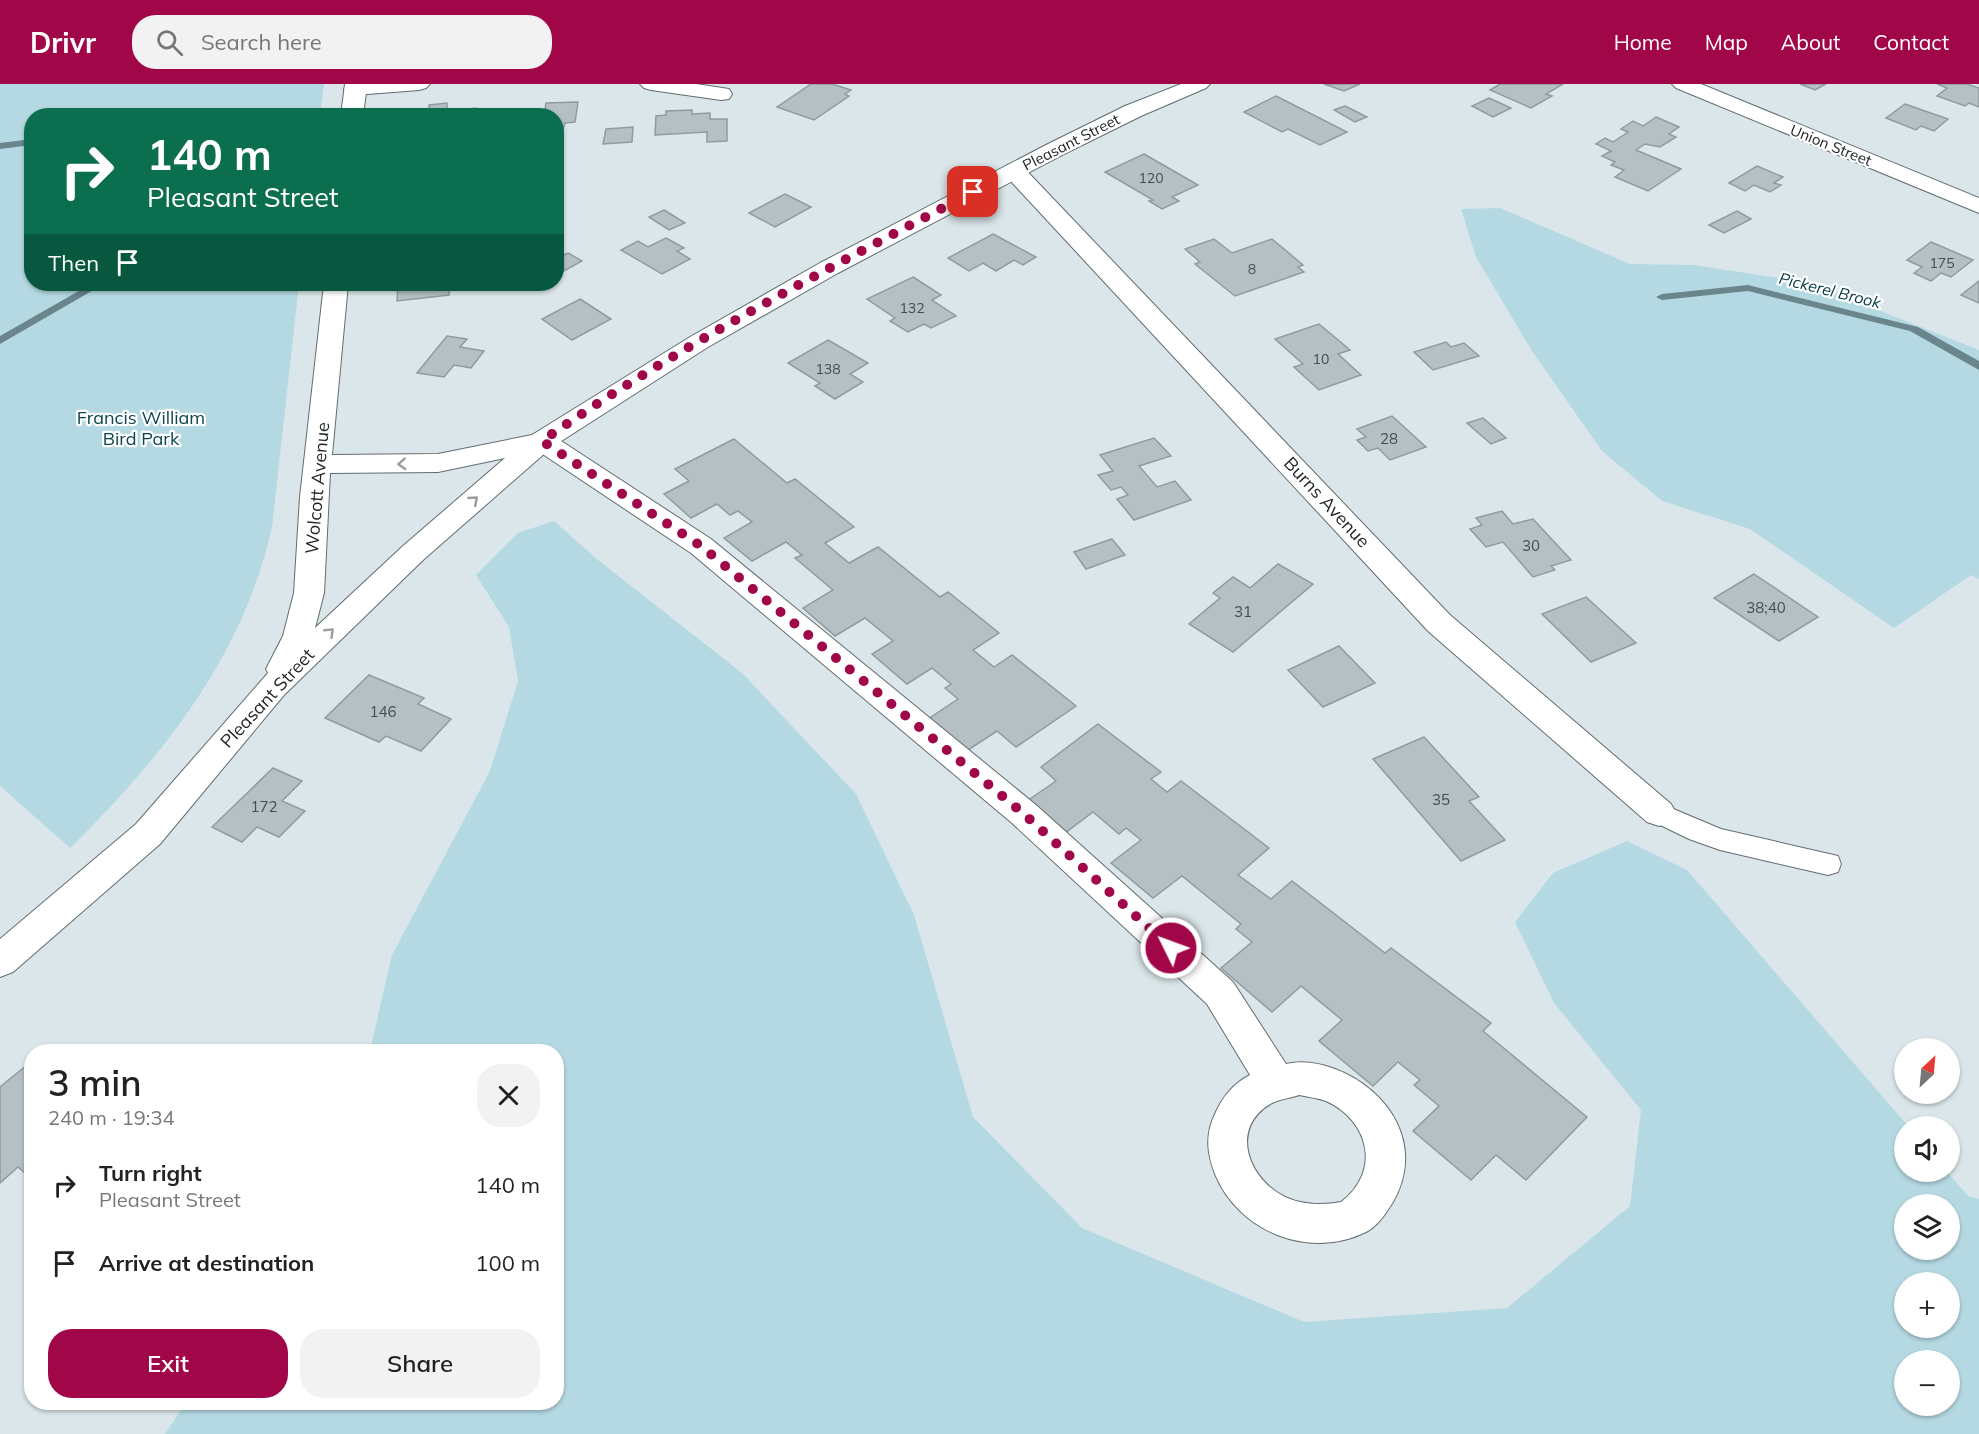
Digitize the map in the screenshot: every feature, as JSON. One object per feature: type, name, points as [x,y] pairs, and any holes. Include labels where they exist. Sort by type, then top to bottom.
[{"type":"street","points":[[354,108],[359,86],[419,84]]},
{"type":"street","points":[[651,84],[722,94]]},
{"type":"street","name":"Pleasant Street","points":[[0,961],[148,834],[273,687],[412,553],[542,441],[699,342],[829,268],[1133,111],[1199,84]]},
{"type":"street","name":"Union Street","points":[[1683,84],[1979,206]]},
{"type":"street","name":"Burns Avenue","points":[[1014,171],[1439,623],[1659,813]]},
{"type":"street","name":"Wolcott Avenue","points":[[273,687],[298,636],[309,593],[314,497],[335,291]]},
{"type":"street","points":[[542,441],[701,546],[1024,814],[1220,993],[1275,1080]]},
{"type":"street","name":"Pleasant Street","points":[[319,464],[438,463],[542,441]]},
{"type":"lane","points":[[1659,813],[1682,826],[1724,841],[1828,864]]},
{"type":"green space","name":"Francis William Bird Park","points":[[0,84],[324,84],[321,108],[24,108],[24,291],[298,291],[272,527],[259,574],[242,618],[220,661],[195,702],[167,741],[104,814],[70,848],[0,786]]},
{"type":"green space","points":[[1500,208],[1630,264],[1694,265],[1810,283],[1979,350],[1979,579],[1971,575],[1894,628],[1750,529],[1662,501],[1602,451],[1532,351],[1476,257],[1461,209]]},
{"type":"green space","points":[[554,521],[598,560],[742,673],[856,794],[914,915],[973,1117],[1082,1228],[1304,1322],[1507,1308],[1630,1206],[1641,1110],[1554,1003],[1515,922],[1553,873],[1627,841],[1687,870],[1899,1116],[1894,1116],[1894,1182],[1956,1182],[1968,1196],[1979,1199],[1979,1434],[165,1434],[181,1410],[564,1410],[564,1044],[372,1044],[392,955],[490,771],[518,681],[509,627],[476,575],[518,533]]},
{"type":"building","points":[[811,84],[832,84],[851,90],[845,94],[849,96],[814,120],[777,107]]},
{"type":"building","points":[[1324,84],[1360,84],[1344,91]]},
{"type":"building","points":[[1500,84],[1563,84],[1546,94],[1552,96],[1531,108],[1490,90]]},
{"type":"building","points":[[1800,84],[1826,84],[1815,90]]},
{"type":"building","points":[[1937,84],[1967,84],[1979,88],[1979,107],[1969,103],[1965,106],[1937,96],[1947,88]]},
{"type":"building","points":[[1276,96],[1347,132],[1320,145],[1288,129],[1282,132],[1244,112]]},
{"type":"building","points":[[1489,98],[1511,108],[1493,117],[1472,106]]},
{"type":"building","points":[[578,102],[575,122],[565,123],[564,126],[564,108],[545,108],[546,103]]},
{"type":"building","points":[[447,103],[447,108],[429,108],[429,105]]},
{"type":"building","points":[[1905,104],[1948,119],[1934,131],[1921,126],[1916,130],[1886,118]]},
{"type":"building","points":[[1345,106],[1367,117],[1355,122],[1334,110]]},
{"type":"building","points":[[692,110],[692,114],[710,113],[710,119],[727,119],[727,141],[707,142],[707,132],[655,135],[656,116],[666,115],[666,111]]},
{"type":"building","points":[[1656,117],[1679,127],[1669,134],[1676,137],[1660,147],[1645,144],[1636,150],[1681,169],[1648,191],[1615,177],[1624,170],[1611,165],[1615,162],[1602,156],[1611,151],[1596,144],[1605,138],[1613,142],[1628,132],[1621,129],[1633,121],[1643,126]]},
{"type":"building","points":[[633,127],[632,142],[603,144],[606,129]]},
{"type":"building","points":[[1144,154],[1198,185],[1172,197],[1179,201],[1162,209],[1149,201],[1153,200],[1105,172]]},
{"type":"building","points":[[1757,166],[1783,177],[1774,183],[1781,185],[1770,192],[1754,185],[1745,191],[1729,183]]},
{"type":"building","points":[[785,194],[811,207],[775,227],[749,213]]},
{"type":"building","points":[[664,210],[685,223],[669,230],[649,217]]},
{"type":"building","points":[[1737,211],[1751,219],[1724,233],[1709,225]]},
{"type":"building","points":[[993,234],[1036,257],[1023,265],[1014,260],[996,271],[983,263],[969,271],[948,258]]},
{"type":"building","points":[[666,238],[684,248],[677,251],[690,259],[662,274],[621,250],[638,241],[648,247]]},
{"type":"building","points":[[1214,239],[1232,253],[1272,239],[1303,265],[1298,267],[1304,272],[1235,296],[1195,264],[1200,262],[1185,249]]},
{"type":"building","points":[[1931,242],[1973,260],[1951,277],[1941,273],[1931,281],[1914,273],[1922,267],[1907,260]]},
{"type":"building","points":[[568,253],[582,261],[564,271],[564,255]]},
{"type":"building","points":[[913,277],[941,295],[932,300],[956,316],[931,328],[924,324],[908,332],[890,321],[895,318],[867,299]]},
{"type":"building","points":[[1979,281],[1979,303],[1961,295]]},
{"type":"building","points":[[398,291],[449,291],[449,295],[397,301]]},
{"type":"building","points":[[580,299],[611,319],[572,340],[542,319]]},
{"type":"building","points":[[1319,324],[1350,350],[1338,354],[1361,375],[1319,390],[1294,367],[1303,364],[1275,339]]},
{"type":"building","points":[[447,336],[467,339],[460,347],[484,351],[471,368],[454,365],[444,377],[417,373]]},
{"type":"building","points":[[828,340],[868,363],[850,374],[863,382],[835,399],[815,386],[820,383],[788,363]]},
{"type":"building","points":[[1446,342],[1451,347],[1464,343],[1479,356],[1433,370],[1414,352]]},
{"type":"building","points":[[1392,416],[1426,447],[1390,460],[1378,448],[1368,451],[1357,440],[1366,437],[1357,429]]},
{"type":"building","points":[[1483,418],[1506,438],[1491,444],[1467,423]]},
{"type":"building","points":[[1154,438],[1171,456],[1139,466],[1157,487],[1175,481],[1191,500],[1134,520],[1117,499],[1128,495],[1121,487],[1111,490],[1098,475],[1113,471],[1100,455]]},
{"type":"building","points":[[734,439],[787,483],[795,479],[854,527],[825,543],[849,563],[878,547],[940,597],[948,592],[999,633],[973,650],[994,667],[1012,655],[1076,706],[1016,747],[997,731],[965,752],[928,719],[958,699],[945,688],[951,684],[932,668],[907,684],[872,654],[893,641],[865,618],[835,636],[803,608],[833,590],[795,558],[802,555],[786,542],[752,561],[724,538],[752,522],[738,511],[730,515],[717,504],[691,518],[664,494],[689,481],[675,469]]},
{"type":"building","points":[[1502,511],[1513,524],[1533,519],[1571,560],[1551,566],[1555,570],[1533,577],[1503,542],[1486,547],[1470,529],[1482,525],[1476,518]]},
{"type":"building","points":[[1112,539],[1125,555],[1086,569],[1074,552]]},
{"type":"building","points":[[1278,564],[1313,584],[1233,652],[1189,624],[1220,598],[1213,593],[1233,577],[1250,588]]},
{"type":"building","points":[[1754,574],[1818,617],[1779,641],[1714,598]]},
{"type":"building","points":[[1586,597],[1636,643],[1591,662],[1542,614]]},
{"type":"building","points":[[1339,646],[1375,683],[1323,707],[1288,670]]},
{"type":"building","points":[[369,675],[424,698],[418,704],[451,719],[421,751],[386,736],[379,742],[325,718]]},
{"type":"building","points":[[1098,724],[1161,772],[1151,779],[1167,792],[1181,781],[1269,848],[1238,875],[1271,899],[1292,881],[1385,953],[1391,948],[1491,1023],[1483,1031],[1587,1117],[1526,1180],[1496,1155],[1471,1180],[1413,1131],[1439,1106],[1414,1085],[1420,1080],[1398,1062],[1373,1086],[1319,1041],[1342,1020],[1301,986],[1272,1012],[1221,968],[1252,942],[1236,929],[1241,924],[1182,876],[1153,898],[1111,863],[1141,840],[1126,828],[1119,834],[1093,812],[1065,833],[1027,801],[1056,781],[1041,767]]},
{"type":"building","points":[[1424,737],[1479,797],[1469,801],[1505,840],[1461,861],[1373,759]]},
{"type":"building","points":[[273,768],[302,781],[282,801],[305,811],[279,837],[257,827],[242,842],[212,827]]},
{"type":"building","points":[[24,1068],[24,1172],[18,1167],[0,1183],[0,1087]]},
{"type":"waterway","name":"Pickerel Brook","points":[[0,146],[24,143]]},
{"type":"waterway","name":"Pickerel Brook","points":[[1662,297],[1748,288],[1914,329],[1979,366]]},
{"type":"waterway","points":[[0,341],[86,291]]},
{"type":"route","points":[[973,192],[829,268],[699,342],[578,416],[542,441],[701,546],[1024,814],[1171,948]]}]
